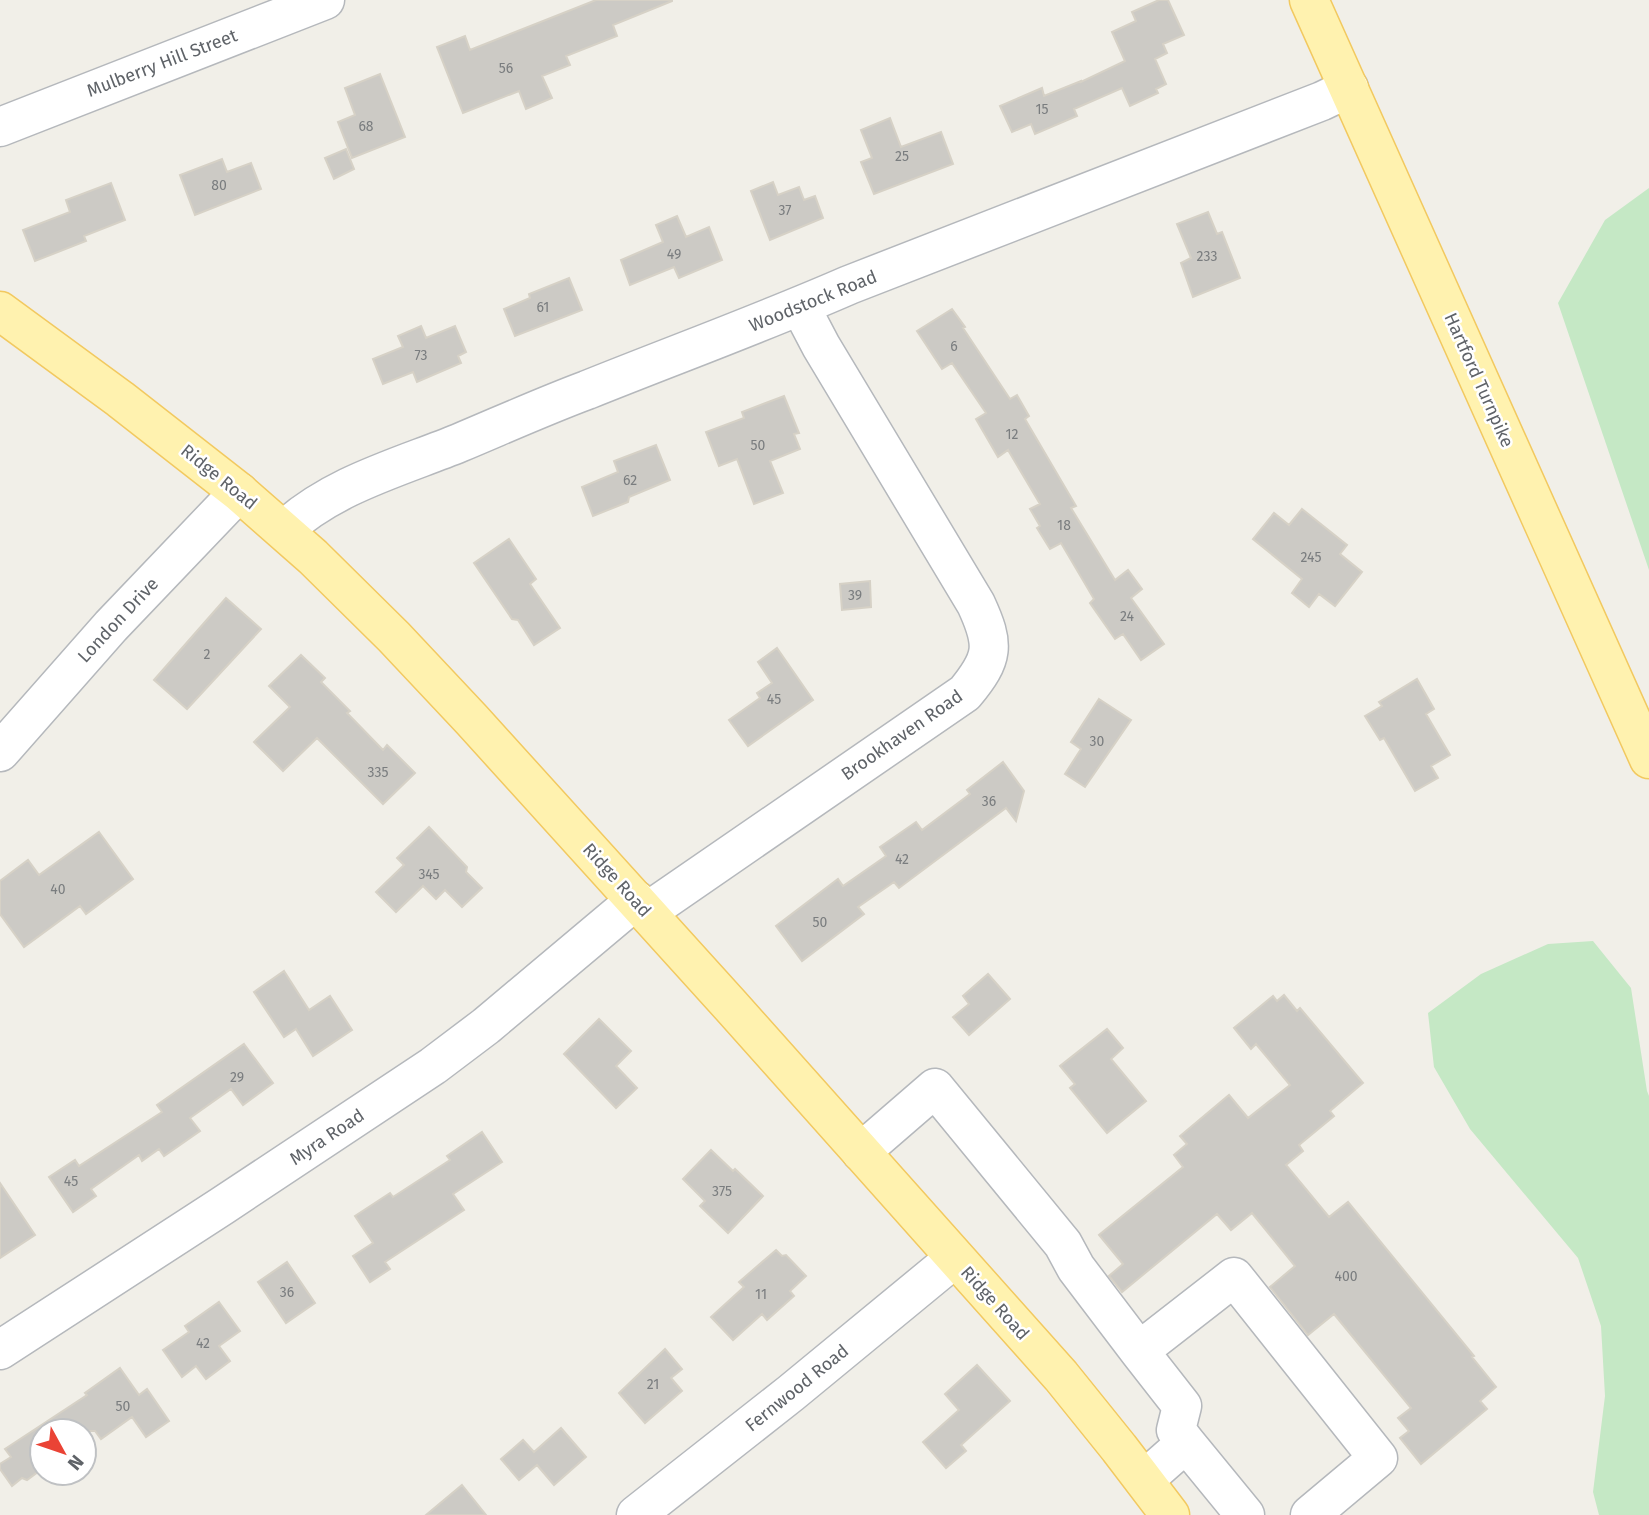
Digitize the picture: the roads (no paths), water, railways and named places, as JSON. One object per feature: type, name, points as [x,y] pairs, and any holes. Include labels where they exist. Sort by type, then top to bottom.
[{"type":"main road","name":"Hartford Turnpike","points":[[1309,0],[1649,759]]},
{"type":"main road","name":"Ridge Road","points":[[0,311],[120,399],[239,492],[284,530],[419,663],[641,906],[1061,1376],[1170,1515]]},
{"type":"street","name":"Mulberry Hill Street","points":[[0,127],[325,0]]},
{"type":"street","name":"Woodstock Road","points":[[284,530],[299,516],[317,505],[374,476],[1349,88]]},
{"type":"street","name":"Brookhaven Road","points":[[641,906],[965,692],[982,672],[990,650],[986,626],[976,604],[821,346],[800,306]]},
{"type":"street","name":"London Drive","points":[[0,752],[111,626],[239,492]]},
{"type":"street","name":"Myra Road","points":[[0,1350],[433,1066],[641,906]]},
{"type":"street","points":[[861,1152],[935,1088],[1063,1244],[1076,1268],[1182,1405],[1176,1430],[1245,1515]]},
{"type":"street","name":"Fernwood Road","points":[[636,1515],[791,1393],[955,1258]]},
{"type":"street","points":[[1139,1351],[1234,1277],[1378,1458],[1310,1515]]},
{"type":"street","points":[[1144,1480],[1186,1443]]}]
